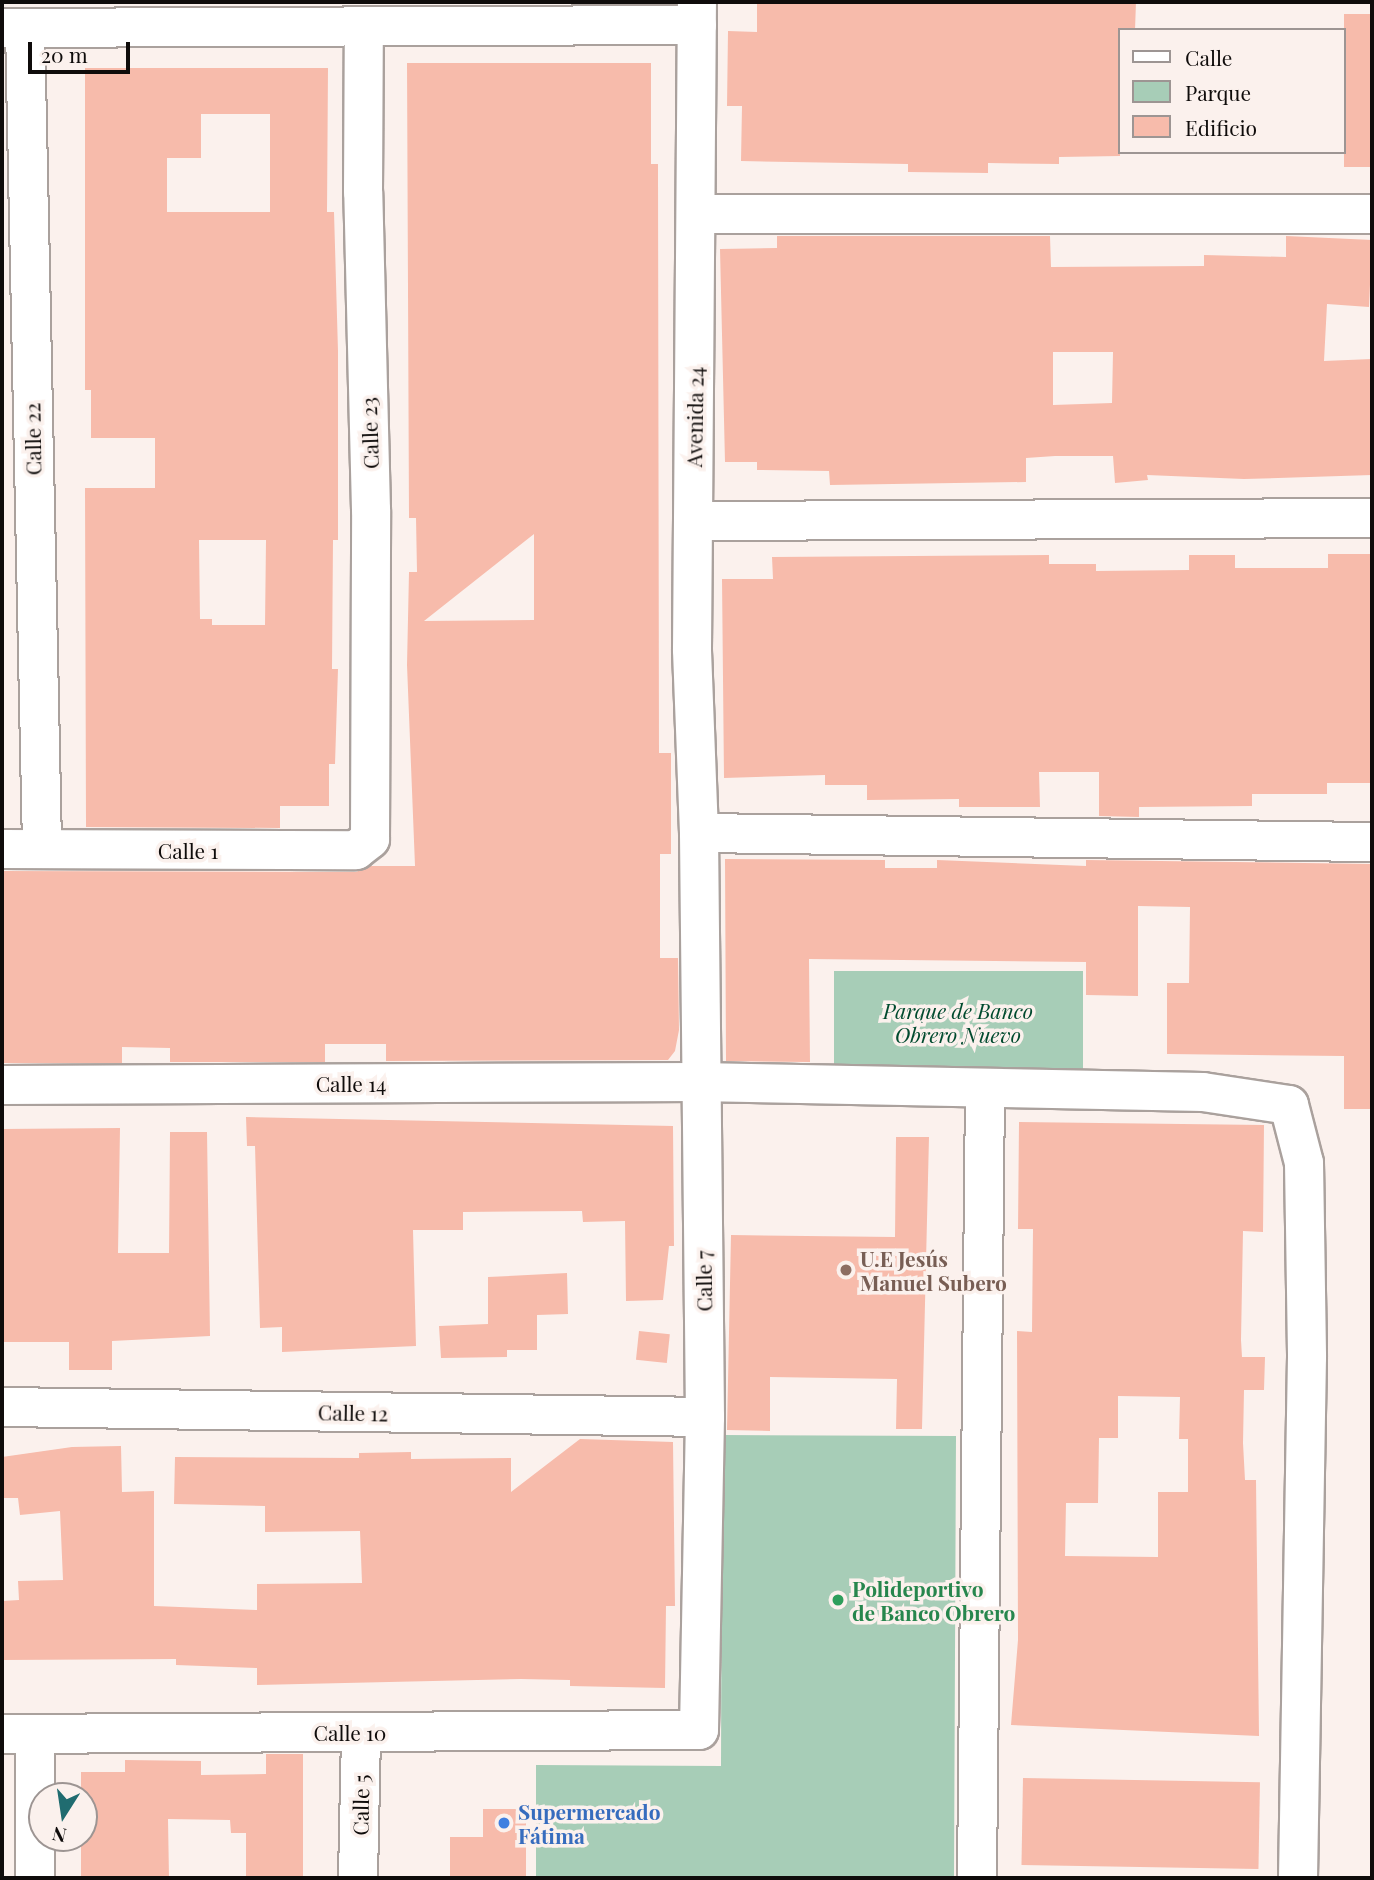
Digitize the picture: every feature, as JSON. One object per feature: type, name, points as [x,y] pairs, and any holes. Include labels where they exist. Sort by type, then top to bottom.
[{"type":"street","points":[[13,28],[216,15],[364,27],[697,14]]},
{"type":"street","name":"Avenida 24","points":[[697,14],[693,521],[699,833]]},
{"type":"street","name":"Calle 23","points":[[364,27],[363,191],[372,510],[370,839]]},
{"type":"street","name":"Calle 22","points":[[13,28],[42,849]]},
{"type":"street","points":[[696,214],[1372,214]]},
{"type":"street","points":[[693,521],[1372,518]]},
{"type":"street","points":[[699,833],[1372,842]]},
{"type":"street","name":"Calle 7","points":[[699,833],[699,1082],[705,1417],[699,1730]]},
{"type":"street","name":"Calle 1","points":[[2,849],[356,850],[370,839]]},
{"type":"street","name":"Calle 14","points":[[2,1085],[699,1082],[1203,1092],[1289,1105],[1304,1163],[1307,1357],[1298,1878]]},
{"type":"street","points":[[977,1878],[985,1088]]},
{"type":"street","name":"Calle 12","points":[[2,1407],[705,1417]]},
{"type":"street","name":"Calle 10","points":[[18,1734],[699,1730]]},
{"type":"street","name":"Calle 5","points":[[358,1878],[361,1732]]},
{"type":"street","points":[[18,1734],[35,1878]]},
{"type":"green space","name":"Parque de Banco Obrero Nuevo","points":[[834,971],[1083,971],[1083,1073],[834,1073]]},
{"type":"green space","name":"Polideportivo de Banco Obrero","points":[[722,1435],[956,1436],[954,1878],[536,1878],[536,1765],[721,1766]]},
{"type":"building","points":[[757,2],[1136,2],[1135,28],[1118,28],[1120,156],[1059,157],[1059,164],[988,163],[988,173],[908,172],[908,164],[741,161],[742,106],[727,106],[728,31],[757,32]]},
{"type":"building","points":[[1344,14],[1372,14],[1372,167],[1344,167]]},
{"type":"building","points":[[407,63],[651,63],[651,164],[658,164],[659,753],[671,753],[671,854],[660,854],[660,958],[678,958],[679,1030],[675,1051],[668,1060],[386,1061],[386,1044],[325,1044],[325,1062],[170,1062],[170,1048],[122,1047],[122,1063],[2,1063],[2,871],[356,872],[370,866],[415,866],[407,665],[409,572],[417,572],[416,518],[409,518]],"holes":[[[534,534],[534,620],[424,621]]]},
{"type":"building","points":[[85,68],[328,68],[327,212],[334,212],[338,351],[338,540],[333,540],[332,669],[338,669],[335,764],[329,764],[329,806],[280,806],[280,828],[86,827],[85,488],[155,488],[155,438],[91,438],[91,390],[85,390]],"holes":[[[201,114],[270,114],[270,212],[167,212],[167,158],[201,158]],[[199,540],[266,540],[265,625],[212,625],[212,619],[200,619]]]},
{"type":"building","points":[[777,236],[1050,236],[1051,267],[1204,266],[1204,255],[1286,257],[1286,236],[1372,240],[1369,307],[1327,304],[1324,361],[1372,359],[1372,475],[1244,479],[1147,475],[1148,480],[1115,483],[1113,456],[1055,456],[1026,458],[1026,482],[830,485],[829,471],[757,470],[757,462],[725,462],[720,249],[777,248]],"holes":[[[1053,352],[1113,352],[1112,403],[1053,405]]]},
{"type":"building","points":[[1328,554],[1372,554],[1372,783],[1327,783],[1327,794],[1252,794],[1252,806],[1139,807],[1139,817],[1099,816],[1099,772],[1039,772],[1040,807],[959,807],[959,799],[867,800],[867,785],[825,785],[825,775],[724,778],[722,579],[773,579],[772,557],[1049,555],[1049,564],[1096,564],[1096,571],[1189,570],[1189,555],[1235,555],[1235,568],[1328,568]]},
{"type":"building","points":[[725,859],[885,860],[885,868],[937,868],[937,860],[1086,866],[1086,860],[1372,864],[1372,1109],[1344,1109],[1344,1056],[1167,1054],[1167,983],[1189,983],[1190,907],[1138,906],[1138,996],[1086,995],[1086,962],[809,959],[810,1062],[726,1061]]},
{"type":"building","points":[[246,1117],[673,1126],[674,1246],[669,1246],[663,1300],[626,1301],[625,1221],[583,1222],[582,1211],[463,1212],[463,1230],[413,1230],[416,1346],[282,1352],[282,1327],[260,1328],[255,1146],[247,1146]]},
{"type":"building","points":[[1019,1122],[1264,1125],[1263,1232],[1243,1231],[1241,1340],[1242,1357],[1265,1357],[1264,1390],[1244,1390],[1243,1443],[1245,1480],[1256,1480],[1259,1736],[1011,1725],[1018,1640],[1017,1331],[1032,1332],[1033,1229],[1018,1229]],"holes":[[[1118,1396],[1180,1397],[1179,1439],[1188,1439],[1188,1492],[1158,1492],[1158,1557],[1065,1556],[1066,1503],[1098,1503],[1099,1438],[1118,1438]]]},
{"type":"building","points":[[120,1128],[118,1253],[169,1253],[170,1132],[207,1132],[210,1336],[112,1341],[112,1370],[69,1370],[69,1342],[2,1342],[2,1129]]},
{"type":"building","points":[[896,1137],[929,1137],[922,1429],[896,1429],[897,1379],[770,1377],[770,1431],[727,1430],[731,1235],[895,1237]]},
{"type":"building","points":[[567,1273],[568,1314],[537,1315],[537,1350],[507,1350],[507,1357],[441,1358],[439,1326],[488,1324],[488,1277]]},
{"type":"building","points":[[639,1331],[670,1334],[667,1363],[636,1360]]},
{"type":"building","points":[[580,1439],[673,1442],[675,1606],[666,1606],[665,1688],[570,1686],[570,1680],[521,1679],[257,1685],[257,1668],[176,1665],[176,1659],[2,1660],[2,1601],[19,1600],[18,1581],[63,1580],[60,1511],[20,1515],[18,1498],[2,1498],[2,1457],[72,1447],[121,1446],[122,1492],[154,1491],[154,1606],[257,1610],[257,1584],[362,1583],[360,1531],[265,1532],[265,1506],[174,1504],[175,1457],[359,1458],[359,1453],[411,1452],[411,1459],[511,1458],[511,1492]]},
{"type":"building","points":[[266,1754],[303,1754],[303,1878],[246,1878],[246,1833],[231,1833],[230,1820],[168,1819],[169,1878],[81,1878],[81,1852],[98,1852],[98,1782],[81,1782],[81,1772],[125,1772],[125,1760],[201,1761],[201,1775],[266,1774]]},
{"type":"building","points":[[1023,1778],[1260,1782],[1258,1869],[1021,1865]]},
{"type":"building","name":"Supermercado Fátima","points":[[483,1809],[526,1809],[526,1878],[450,1878],[450,1837],[483,1837]]},
{"type":"place","name":"U.E Jesús Manuel Subero","points":[[846,1270]]},
{"type":"place","name":"Polideportivo de Banco Obrero","points":[[838,1600]]},
{"type":"place","name":"Supermercado Fátima","points":[[504,1823]]}]
